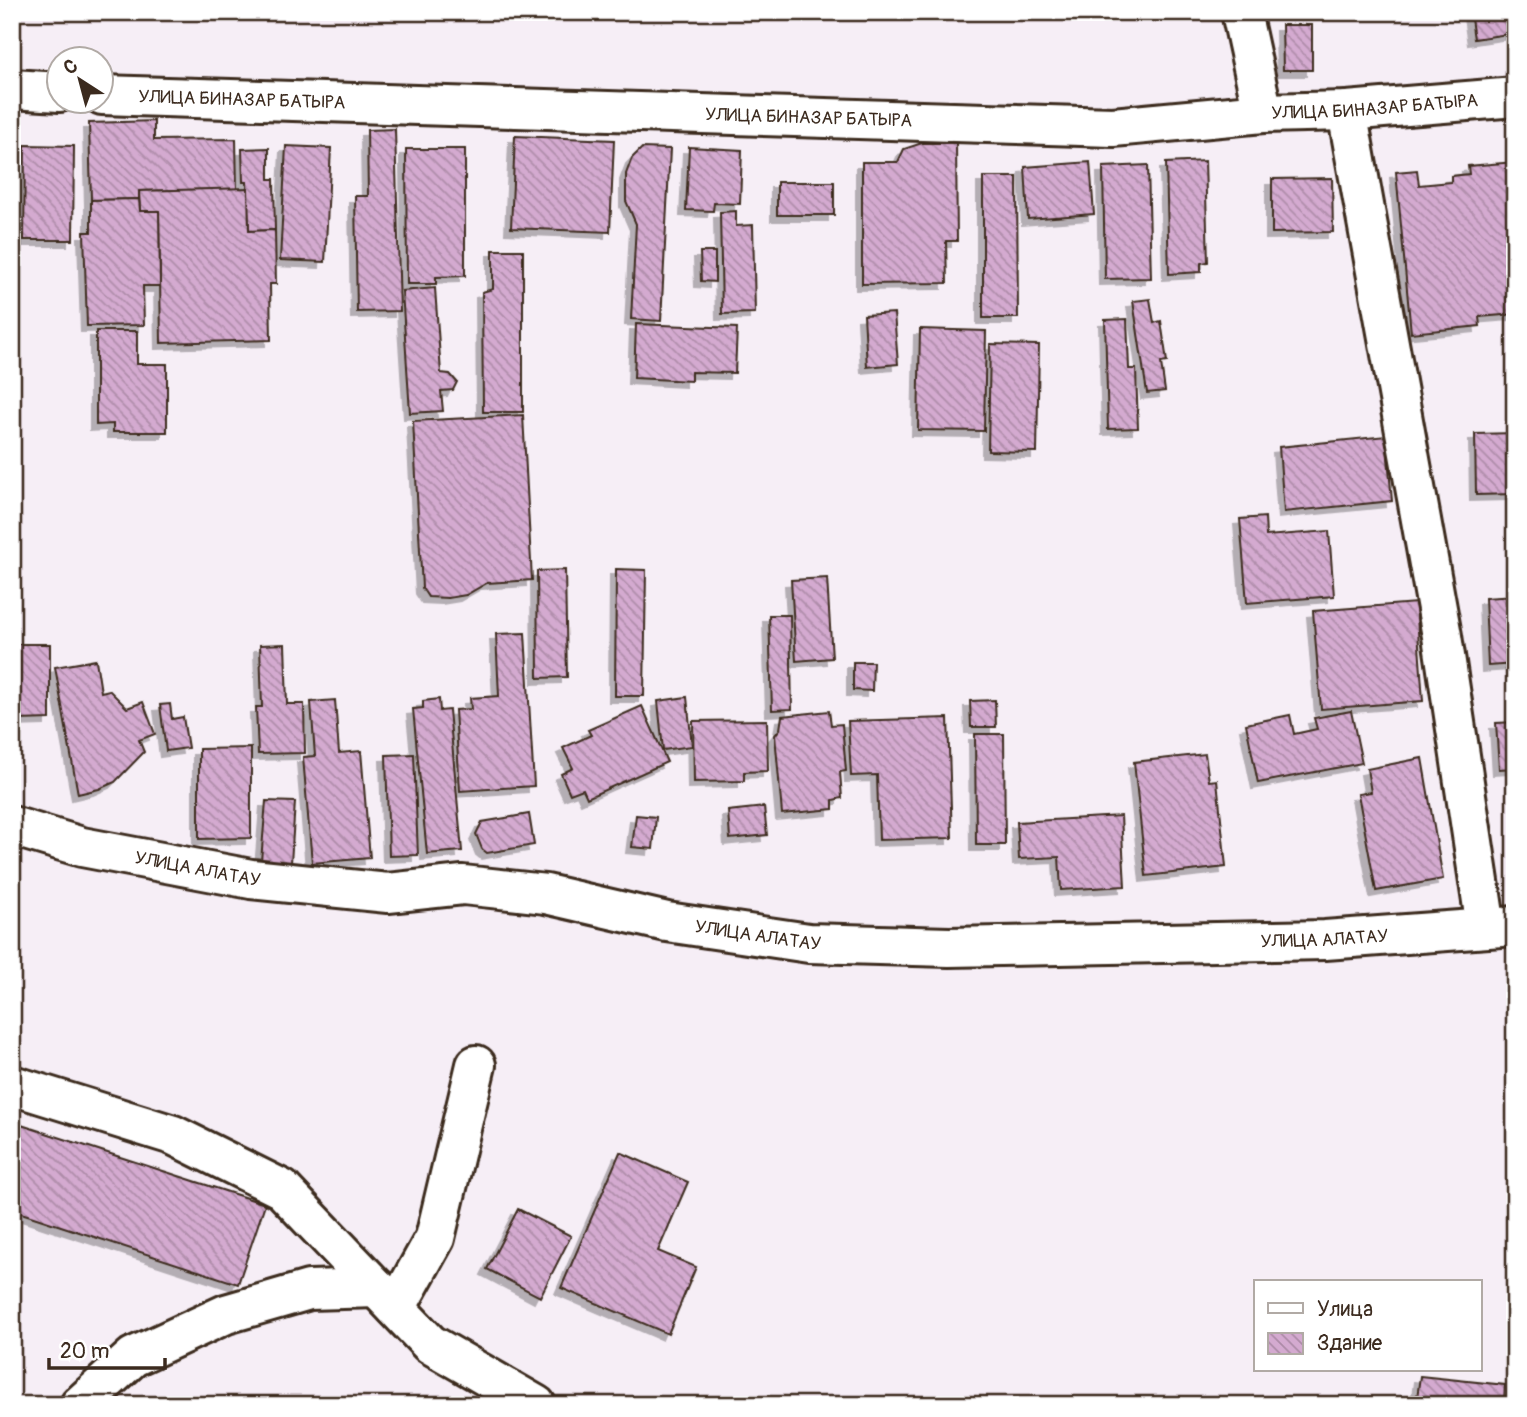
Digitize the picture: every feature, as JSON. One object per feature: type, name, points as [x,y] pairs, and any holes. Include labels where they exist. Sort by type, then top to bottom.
[{"type":"street","points":[[1241,12],[1263,113]]},
{"type":"street","points":[[12,89],[46,91]]},
{"type":"street","name":"УЛИЦА БИНАЗАР БАТЫРА","points":[[116,95],[1113,127],[1263,113],[1347,111],[1515,97]]},
{"type":"street","points":[[1347,111],[1442,636],[1500,927]]},
{"type":"street","name":"УЛИЦА АЛАТАУ","points":[[12,826],[82,847],[251,879],[388,893],[463,885],[546,894],[667,922],[809,943],[949,947],[1325,940],[1500,927]]},
{"type":"street","points":[[387,1298],[435,1238],[476,1065]]},
{"type":"street","points":[[12,1085],[173,1135],[282,1189],[430,1343],[486,1392],[536,1405]]},
{"type":"street","points":[[80,1405],[133,1357],[226,1314],[309,1290],[387,1298]]},
{"type":"building","points":[[1470,12],[1515,12],[1515,33],[1474,39]]},
{"type":"building","points":[[1282,25],[1312,25],[1312,70],[1283,70]]},
{"type":"building","points":[[154,121],[154,140],[236,139],[237,189],[139,191],[139,199],[91,200],[89,123]]},
{"type":"building","points":[[395,129],[400,311],[357,312],[355,196],[368,196],[367,130]]},
{"type":"building","points":[[515,136],[614,140],[610,232],[511,228]]},
{"type":"building","points":[[922,143],[956,143],[957,241],[946,241],[947,283],[862,284],[862,162],[898,162],[904,149]]},
{"type":"building","points":[[25,145],[74,146],[73,240],[24,240]]},
{"type":"building","points":[[286,146],[331,148],[325,262],[280,260]]},
{"type":"building","points":[[689,147],[742,150],[740,204],[714,203],[713,211],[686,210]]},
{"type":"building","points":[[269,148],[269,179],[274,179],[275,230],[249,231],[247,182],[243,182],[242,149]]},
{"type":"building","points":[[642,148],[670,149],[661,321],[631,319],[636,224],[626,201],[626,174],[632,158]]},
{"type":"building","points":[[406,149],[465,149],[465,276],[436,277],[436,284],[407,284]]},
{"type":"building","points":[[1205,161],[1208,262],[1201,263],[1201,272],[1169,274],[1166,163]]},
{"type":"building","points":[[1090,162],[1094,214],[1028,219],[1025,167]]},
{"type":"building","points":[[1515,162],[1515,314],[1479,317],[1480,326],[1411,333],[1396,172],[1417,170],[1419,185],[1451,182],[1451,176],[1469,174],[1468,166]]},
{"type":"building","points":[[1148,165],[1151,278],[1105,279],[1103,167]]},
{"type":"building","points":[[983,177],[1017,177],[1018,318],[983,318]]},
{"type":"building","points":[[1332,178],[1333,232],[1272,233],[1272,179]]},
{"type":"building","points":[[777,182],[834,182],[834,215],[777,215]]},
{"type":"building","points":[[248,188],[249,231],[275,230],[276,284],[270,284],[271,340],[161,343],[159,211],[140,211],[139,191]]},
{"type":"building","points":[[139,199],[140,211],[159,211],[160,286],[143,286],[144,325],[87,326],[84,232],[91,232],[91,200]]},
{"type":"building","points":[[736,211],[736,226],[753,225],[755,313],[722,314],[720,212]]},
{"type":"building","points":[[493,250],[523,250],[523,412],[483,412],[482,292],[493,289]]},
{"type":"building","points":[[700,252],[715,252],[715,282],[701,281]]},
{"type":"building","points":[[435,288],[441,373],[450,374],[457,382],[453,390],[441,391],[443,411],[410,413],[402,291]]},
{"type":"building","points":[[1150,299],[1154,323],[1161,321],[1167,362],[1161,363],[1165,391],[1147,393],[1133,301]]},
{"type":"building","points":[[894,313],[898,364],[867,367],[864,315]]},
{"type":"building","points":[[1127,319],[1129,369],[1136,369],[1138,428],[1108,429],[1105,320]]},
{"type":"building","points":[[636,324],[737,328],[735,373],[691,372],[691,381],[634,378]]},
{"type":"building","points":[[920,329],[986,331],[984,431],[918,430]]},
{"type":"building","points":[[96,331],[137,331],[137,364],[167,364],[167,432],[113,432],[113,424],[96,425]]},
{"type":"building","points":[[990,344],[1039,345],[1037,452],[988,451]]},
{"type":"building","points":[[523,415],[532,580],[487,583],[466,595],[428,597],[422,588],[413,421]]},
{"type":"building","points":[[1515,433],[1515,494],[1476,495],[1475,434]]},
{"type":"building","points":[[1386,436],[1392,501],[1284,512],[1279,447]]},
{"type":"building","points":[[1265,517],[1266,536],[1329,531],[1334,596],[1247,603],[1240,519]]},
{"type":"building","points":[[616,569],[646,570],[644,696],[615,696]]},
{"type":"building","points":[[565,570],[567,677],[538,678],[537,571]]},
{"type":"building","points":[[827,578],[832,658],[796,661],[791,580]]},
{"type":"building","points":[[1515,596],[1515,664],[1488,666],[1485,598]]},
{"type":"building","points":[[1416,603],[1423,701],[1321,709],[1313,611]]},
{"type":"building","points":[[769,615],[790,615],[792,709],[772,710]]},
{"type":"building","points":[[525,633],[534,786],[460,791],[455,710],[471,709],[470,698],[499,696],[496,634]]},
{"type":"building","points":[[18,644],[50,644],[50,719],[19,720]]},
{"type":"building","points":[[285,644],[287,704],[304,704],[305,753],[258,754],[256,707],[262,707],[260,645]]},
{"type":"building","points":[[96,660],[101,692],[109,690],[127,708],[143,702],[155,734],[139,740],[144,752],[115,782],[78,794],[55,667]]},
{"type":"building","points":[[853,662],[873,662],[872,691],[853,690]]},
{"type":"building","points":[[687,697],[692,746],[663,750],[658,701]]},
{"type":"building","points":[[439,699],[440,711],[449,710],[462,851],[427,854],[413,709],[423,708],[423,701]]},
{"type":"building","points":[[335,700],[339,753],[361,751],[370,858],[312,863],[303,757],[315,756],[311,702]]},
{"type":"building","points":[[995,700],[996,727],[971,727],[970,701]]},
{"type":"building","points":[[170,704],[172,719],[183,717],[188,748],[166,751],[160,705]]},
{"type":"building","points":[[642,706],[667,762],[587,798],[583,789],[570,794],[561,774],[573,768],[563,748],[591,735],[588,730]]},
{"type":"building","points":[[829,711],[831,725],[842,724],[846,771],[840,772],[842,798],[833,800],[833,809],[782,814],[775,735],[780,729],[782,716]]},
{"type":"building","points":[[1351,711],[1362,763],[1258,783],[1246,724],[1290,715],[1294,734],[1317,729],[1314,718]]},
{"type":"building","points":[[948,718],[952,838],[879,840],[877,775],[851,776],[848,721]]},
{"type":"building","points":[[767,720],[768,771],[744,772],[744,781],[694,782],[693,721]]},
{"type":"building","points":[[1515,722],[1515,768],[1499,769],[1496,723]]},
{"type":"building","points":[[975,734],[1004,734],[1005,845],[976,845]]},
{"type":"building","points":[[251,748],[251,838],[199,839],[199,749]]},
{"type":"building","points":[[414,754],[418,855],[389,856],[386,755]]},
{"type":"building","points":[[1205,754],[1209,781],[1217,780],[1226,867],[1146,876],[1134,762]]},
{"type":"building","points":[[1422,758],[1443,879],[1376,891],[1358,794],[1371,792],[1367,769]]},
{"type":"building","points":[[266,801],[295,802],[291,863],[261,861]]},
{"type":"building","points":[[764,807],[767,835],[730,839],[728,811]]},
{"type":"building","points":[[529,814],[534,845],[487,853],[482,849],[476,834],[482,822]]},
{"type":"building","points":[[636,815],[656,817],[653,849],[632,847]]},
{"type":"building","points":[[1121,816],[1125,886],[1061,890],[1059,857],[1019,859],[1017,822]]},
{"type":"building","points":[[12,1122],[265,1204],[238,1284],[12,1210]]},
{"type":"building","points":[[620,1152],[688,1182],[658,1251],[696,1267],[668,1334],[561,1288]]},
{"type":"building","points":[[518,1209],[571,1236],[540,1297],[487,1269]]},
{"type":"building","points":[[1420,1376],[1505,1385],[1504,1401],[1515,1399],[1515,1405],[1416,1405]]}]
